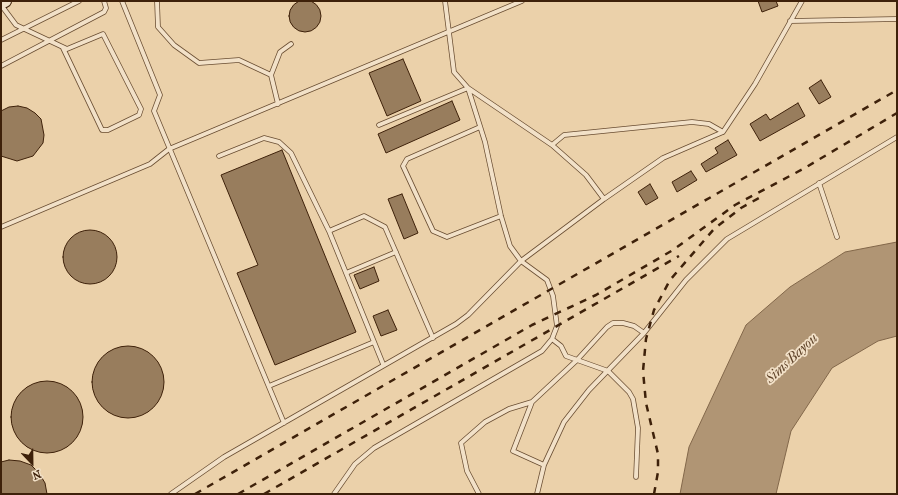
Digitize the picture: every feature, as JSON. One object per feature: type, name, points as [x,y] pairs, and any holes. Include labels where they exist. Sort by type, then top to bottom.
[{"type":"main road","points":[[1,4],[5,1]]},
{"type":"lane","points":[[1,40],[79,1]]},
{"type":"lane","points":[[1,66],[104,12],[106,8],[104,1]]},
{"type":"lane","points":[[122,1],[160,95],[154,111],[284,422]]},
{"type":"lane","points":[[157,1],[158,27],[174,45],[199,63],[239,60],[271,75]]},
{"type":"lane","points":[[445,1],[454,72],[468,88],[552,145],[586,174],[604,199]]},
{"type":"lane","points":[[1,227],[150,164],[169,149],[448,34],[522,1]]},
{"type":"lane","points":[[171,494],[224,457],[383,364],[433,338],[468,315],[521,261],[604,199],[663,158],[723,132],[755,84],[802,1]]},
{"type":"lane","points":[[1,4],[16,25],[63,48],[67,49],[77,46],[103,34],[141,109],[139,115],[108,130],[102,130],[63,48]]},
{"type":"lane","points":[[790,21],[897,19]]},
{"type":"lane","points":[[278,104],[271,75],[280,52],[291,44]]},
{"type":"lane","points":[[379,125],[468,88]]},
{"type":"lane","points":[[334,494],[355,464],[374,448],[542,351],[552,339],[556,321],[553,296],[547,280],[521,261],[510,246],[500,216],[480,127],[468,88]]},
{"type":"lane","points":[[552,145],[564,135],[692,122],[709,124],[723,132]]},
{"type":"lane","points":[[480,127],[407,159],[403,166],[433,231],[447,238],[500,216]]},
{"type":"lane","points":[[537,494],[544,465],[564,422],[589,390],[644,333],[686,280],[727,239],[897,137]]},
{"type":"lane","points":[[219,156],[264,138],[279,142],[291,153],[329,231],[383,364]]},
{"type":"lane","points":[[819,183],[837,237]]},
{"type":"lane","points":[[329,231],[364,216],[385,226],[433,338]]},
{"type":"lane","points":[[346,273],[396,252]]},
{"type":"lane","points":[[544,465],[513,451],[532,402],[577,360],[607,327],[614,323],[623,323],[634,326],[644,333]]},
{"type":"lane","points":[[552,339],[561,346],[566,356],[608,371],[627,388],[632,399],[638,428],[636,477]]},
{"type":"lane","points":[[269,386],[374,342]]},
{"type":"lane","points":[[479,494],[467,471],[461,443],[485,422],[508,409],[532,402]]},
{"type":"water","name":"Sims Bayou","points":[[897,242],[897,336],[878,341],[832,368],[791,431],[776,494],[680,494],[689,447],[746,325],[790,287],[845,252]]},
{"type":"building","points":[[308,0],[314,2],[319,7],[321,16],[319,25],[314,30],[302,32],[296,30],[291,25],[289,13],[291,7],[296,2]]},
{"type":"building","points":[[758,1],[776,1],[778,6],[762,12]]},
{"type":"building","points":[[403,59],[421,101],[387,116],[369,73]]},
{"type":"building","points":[[821,80],[831,97],[819,104],[809,88]]},
{"type":"building","points":[[452,101],[460,120],[386,153],[378,134]]},
{"type":"building","points":[[798,103],[805,116],[760,141],[750,124],[766,114],[770,120]]},
{"type":"building","points":[[18,106],[27,108],[41,119],[44,135],[43,143],[33,156],[17,161],[1,156],[1,111],[9,107]]},
{"type":"building","points":[[728,140],[737,155],[706,172],[701,164],[718,153],[715,148]]},
{"type":"building","points":[[282,150],[356,332],[275,365],[237,273],[258,265],[221,175]]},
{"type":"building","points":[[691,171],[697,180],[677,192],[672,182]]},
{"type":"building","points":[[650,184],[658,198],[646,205],[638,192]]},
{"type":"building","points":[[402,194],[418,233],[404,239],[388,199]]},
{"type":"building","points":[[90,230],[100,232],[109,238],[115,247],[117,257],[115,267],[109,276],[100,282],[90,284],[80,282],[71,276],[65,267],[63,257],[65,247],[71,238],[80,232]]},
{"type":"building","points":[[374,267],[379,281],[360,289],[354,275]]},
{"type":"building","points":[[388,310],[397,330],[381,336],[373,316]]},
{"type":"building","points":[[128,346],[148,352],[158,362],[164,382],[158,402],[148,412],[128,418],[108,412],[98,402],[92,382],[98,362],[108,352]]},
{"type":"building","points":[[47,381],[67,387],[77,397],[83,417],[77,437],[67,447],[47,453],[27,447],[17,437],[11,417],[17,397],[27,387]]},
{"type":"building","points":[[9,460],[20,461],[31,465],[39,473],[45,483],[47,494],[1,494],[1,462]]},
{"type":"railway","points":[[195,494],[897,90]]},
{"type":"railway","points":[[238,494],[532,325],[596,295],[673,250],[735,205],[803,169],[897,113]]},
{"type":"railway","points":[[654,494],[658,472],[658,454],[646,403],[643,371],[646,339],[654,310],[670,280],[714,229],[741,208],[759,198]]},
{"type":"railway","points":[[264,494],[679,256]]}]
